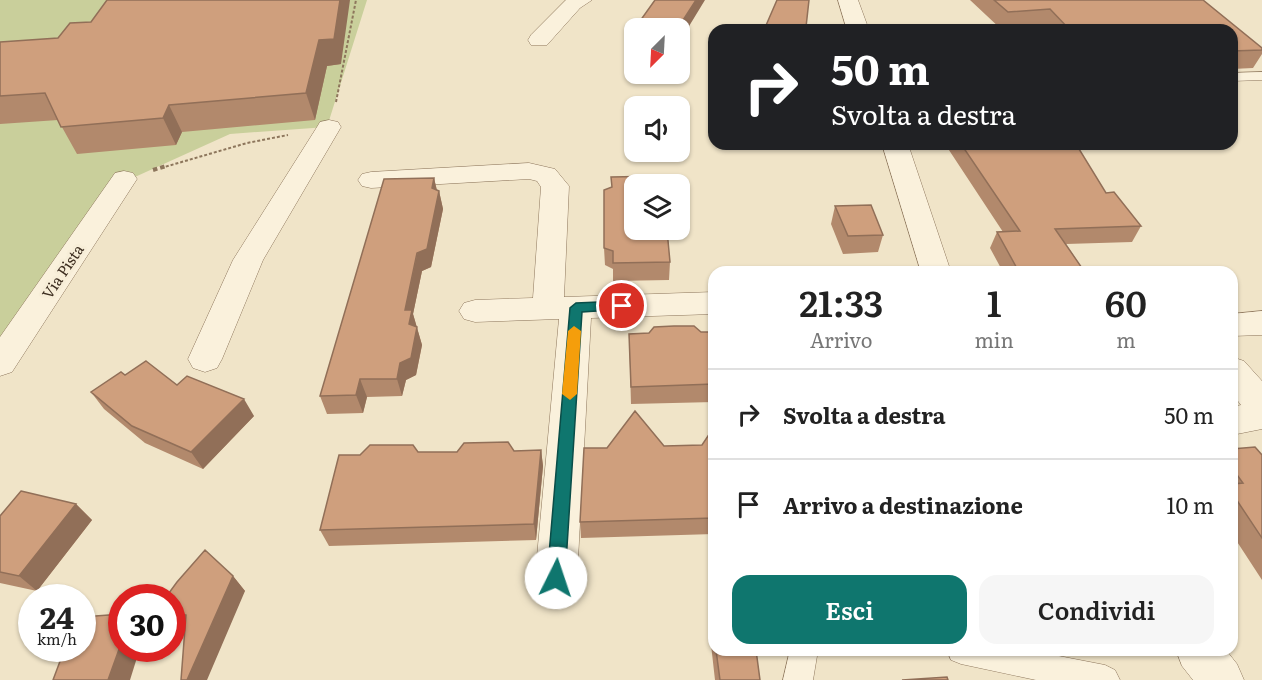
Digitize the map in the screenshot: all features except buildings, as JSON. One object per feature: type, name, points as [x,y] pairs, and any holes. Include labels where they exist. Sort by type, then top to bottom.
[{"type":"street","points":[[539,40],[573,4],[582,0]]},
{"type":"street","points":[[848,0],[856,24]]},
{"type":"street","points":[[205,359],[248,260],[329,127]]},
{"type":"street","points":[[896,150],[934,266]]},
{"type":"street","points":[[371,180],[529,171],[546,175],[555,186],[562,308],[556,578]]},
{"type":"street","name":"Via Pista","points":[[0,363],[124,179]]},
{"type":"street","points":[[475,311],[708,303]]},
{"type":"street","points":[[1238,325],[1262,323]]},
{"type":"street","points":[[1238,377],[1262,405]]},
{"type":"street","points":[[1238,421],[1262,415]]},
{"type":"street","points":[[1203,656],[1221,680]]},
{"type":"lane","points":[[1238,77],[1262,76]]},
{"type":"lane","points":[[798,680],[803,656]]},
{"type":"lane","points":[[990,656],[1105,680]]},
{"type":"path","points":[[124,179],[247,143],[329,127],[343,81],[350,22],[356,0]]},
{"type":"green space","points":[[0,0],[367,0],[327,127],[230,134],[115,186],[0,357]]},
{"type":"slow traffic","points":[[570,394],[574,331]]},
{"type":"route","points":[[556,578],[576,308],[622,306]]}]
